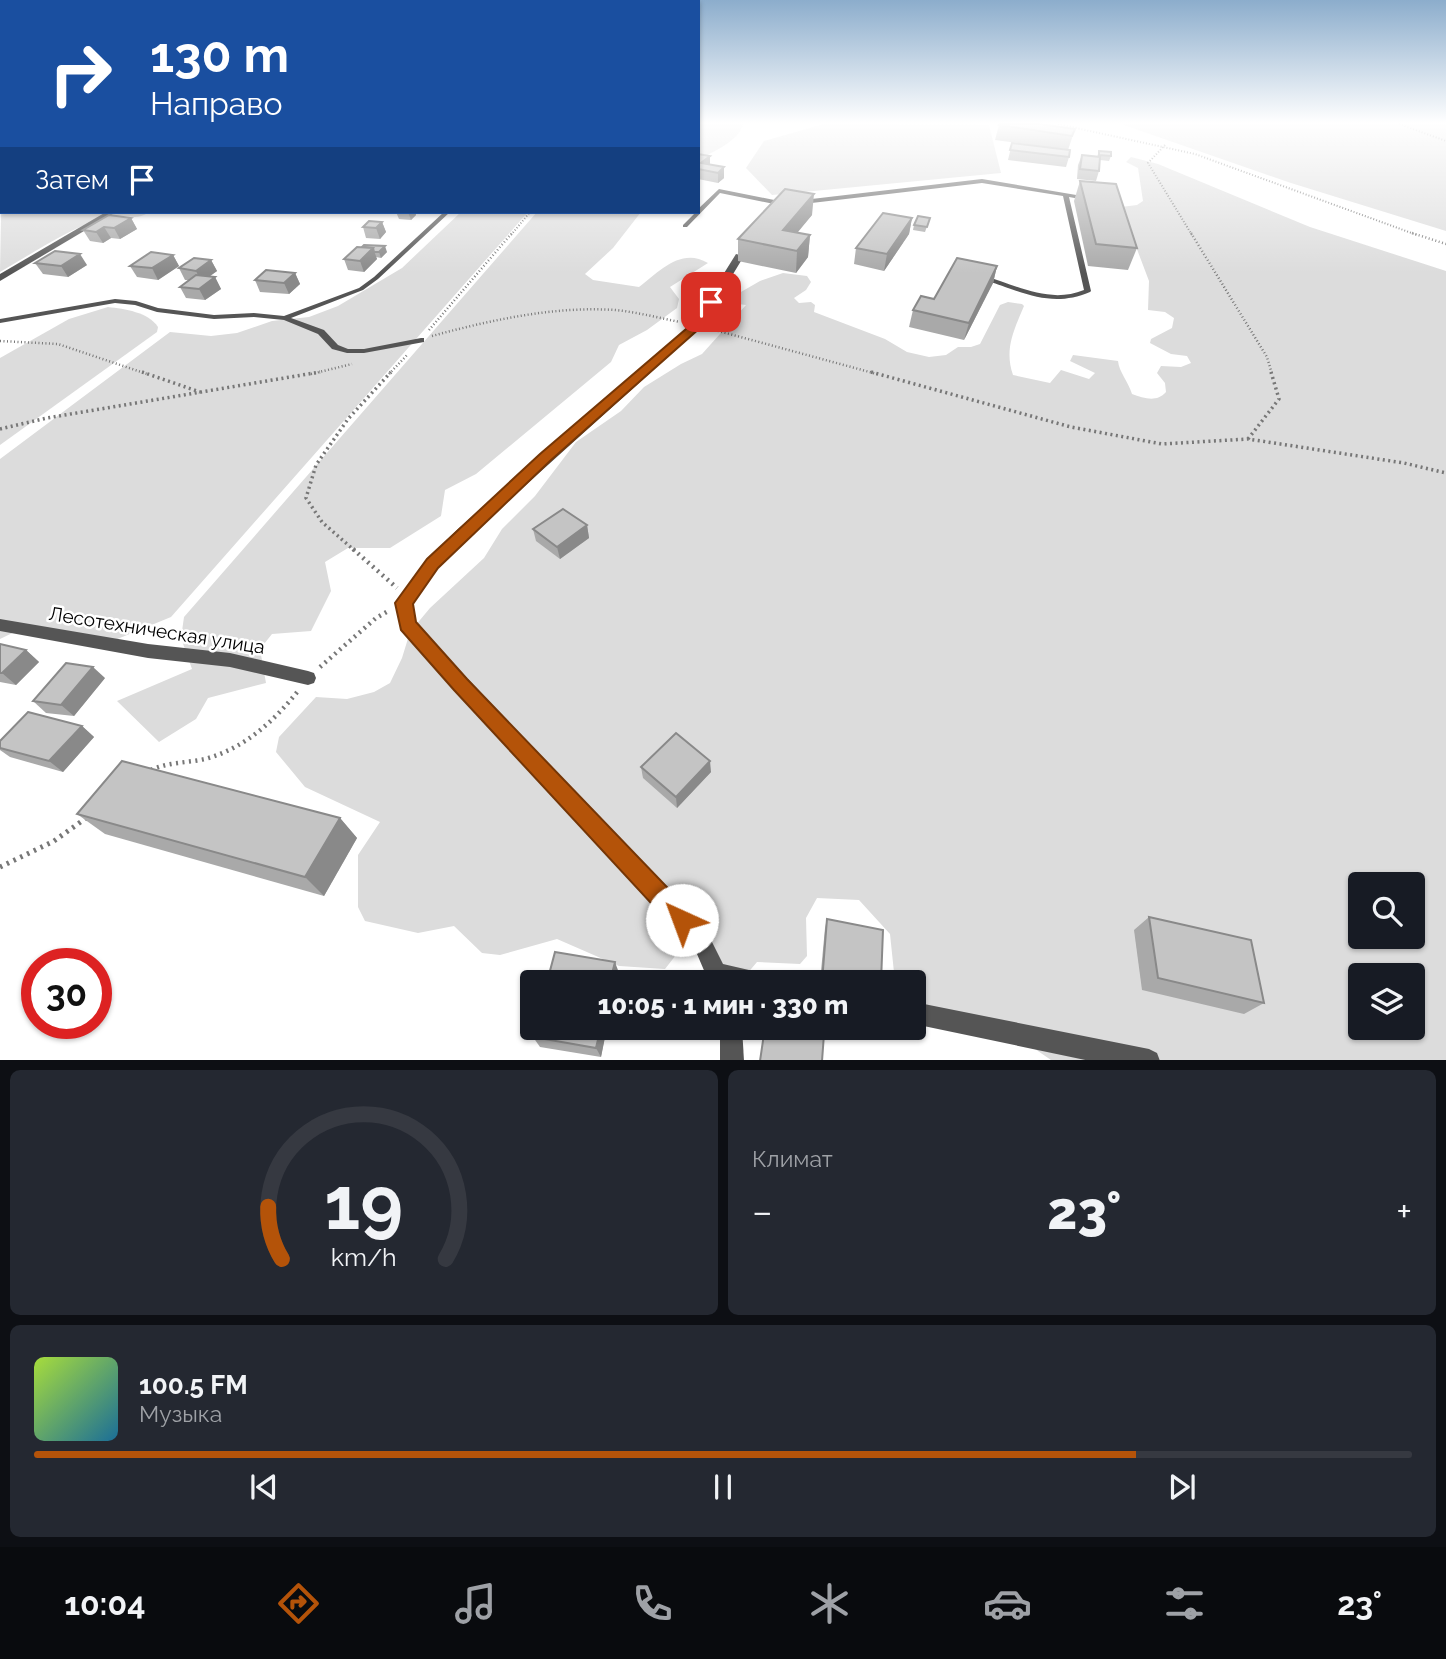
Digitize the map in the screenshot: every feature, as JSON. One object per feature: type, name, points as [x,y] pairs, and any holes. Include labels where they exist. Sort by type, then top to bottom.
[{"type":"street","points":[[0,278],[109,214]]},
{"type":"street","points":[[715,970],[704,947],[682,920],[460,685],[408,625],[405,599],[433,563],[508,491],[697,325],[743,252]]},
{"type":"street","name":"Лесотехническая улица","points":[[0,625],[148,651],[230,660],[308,678]]},
{"type":"street","points":[[926,1015],[1149,1060]]},
{"type":"street","points":[[731,1040],[732,1060]]},
{"type":"lane","points":[[800,203],[982,181],[1090,198]]},
{"type":"lane","points":[[700,211],[719,191],[787,204],[779,213]]},
{"type":"lane","points":[[975,275],[1038,297],[1076,297],[1088,290],[1065,194]]},
{"type":"lane","points":[[285,318],[360,289],[376,278],[445,214]]},
{"type":"lane","points":[[685,226],[697,214]]},
{"type":"lane","points":[[0,321],[115,301],[136,303],[157,310],[214,317],[254,315],[285,318],[321,332],[335,346],[347,351],[364,351],[421,340]]},
{"type":"path","points":[[1154,173],[1172,199],[1267,357],[1279,399],[1248,439]]},
{"type":"path","points":[[1250,173],[1446,244]]},
{"type":"path","points":[[148,772],[158,766],[203,759],[234,750],[244,744],[279,715],[308,678],[376,618],[405,599],[322,522],[306,498],[316,465],[348,419],[421,340],[528,214]]},
{"type":"path","points":[[421,340],[476,323],[545,313],[616,310],[697,325],[1071,427],[1162,444],[1248,439],[1404,463],[1446,473]]},
{"type":"path","points":[[0,341],[58,344],[202,392]]},
{"type":"path","points":[[0,429],[47,418],[318,373],[357,363]]},
{"type":"path","points":[[0,867],[54,841],[91,814]]},
{"type":"shaded area","points":[[751,173],[996,173],[772,195]]},
{"type":"shaded area","points":[[1139,173],[1181,173],[1310,227],[1446,271],[1446,1060],[1051,1060],[1035,1049],[926,1018],[926,970],[894,970],[890,934],[859,900],[817,898],[806,918],[807,956],[800,964],[757,962],[750,970],[705,970],[713,947],[694,932],[665,969],[619,966],[557,939],[500,955],[482,953],[454,926],[418,933],[365,921],[358,907],[358,855],[380,822],[305,787],[276,752],[279,737],[316,697],[347,699],[374,692],[390,683],[410,632],[430,608],[484,558],[502,529],[535,496],[576,442],[621,411],[644,387],[702,354],[746,305],[730,303],[727,300],[760,281],[783,273],[807,276],[811,282],[806,290],[794,298],[799,303],[811,302],[815,305],[814,312],[885,339],[907,352],[929,357],[946,355],[958,347],[980,344],[1000,305],[1008,302],[1022,304],[1024,306],[1010,348],[1013,375],[1050,383],[1061,370],[1089,379],[1095,373],[1070,361],[1073,355],[1118,361],[1132,394],[1150,399],[1158,398],[1166,392],[1165,383],[1157,373],[1161,366],[1181,367],[1191,363],[1187,356],[1171,354],[1150,343],[1151,339],[1172,328],[1174,318],[1165,312],[1148,310],[1149,281],[1121,207],[1137,205],[1143,201]]},
{"type":"shaded area","points":[[1264,173],[1446,173],[1446,231]]},
{"type":"shaded area","points":[[1,214],[146,214],[134,217],[112,216],[79,227],[0,272]]},
{"type":"shaded area","points":[[459,214],[526,214],[171,617],[115,640],[29,625],[0,639],[0,459],[170,332],[211,336],[237,333],[272,321],[309,317],[338,306],[402,268]]},
{"type":"shaded area","points":[[535,214],[639,214],[613,248],[585,274],[593,280],[639,287],[663,268],[680,259],[698,259],[708,263],[670,287],[679,299],[677,308],[647,330],[619,345],[611,362],[476,474],[445,490],[441,516],[390,548],[348,548],[325,562],[331,591],[311,631],[272,634],[260,649],[266,683],[208,698],[196,719],[159,742],[117,701],[192,669],[181,638],[184,617]]},
{"type":"shaded area","points":[[108,307],[129,310],[148,318],[158,327],[157,332],[0,445],[0,358],[69,319]]},
{"type":"building","points":[[1080,181],[1116,184],[1137,248],[1096,244]]},
{"type":"building","points":[[785,189],[814,194],[783,230],[810,235],[797,251],[738,239]]},
{"type":"building","points":[[883,213],[912,218],[887,254],[856,248]]},
{"type":"building","points":[[109,215],[131,218],[114,228],[104,227],[96,232],[83,230]]},
{"type":"building","points":[[918,216],[930,218],[927,227],[914,225]]},
{"type":"building","points":[[369,221],[382,222],[376,228],[363,227]]},
{"type":"building","points":[[385,246],[379,252],[374,252],[373,248],[362,247]]},
{"type":"building","points":[[357,247],[373,248],[360,261],[344,259]]},
{"type":"building","points":[[55,251],[80,254],[61,266],[35,263]]},
{"type":"building","points":[[151,252],[173,255],[152,268],[130,266]]},
{"type":"building","points":[[194,258],[211,260],[196,271],[179,268]]},
{"type":"building","points":[[957,258],[997,266],[969,323],[913,310],[921,296],[934,299]]},
{"type":"building","points":[[266,270],[295,273],[284,283],[255,280]]},
{"type":"building","points":[[196,275],[215,277],[199,289],[180,287]]},
{"type":"building","points":[[563,509],[587,525],[557,547],[533,529]]},
{"type":"building","points":[[0,644],[26,650],[2,673],[0,673]]},
{"type":"building","points":[[66,663],[93,667],[61,705],[33,701]]},
{"type":"building","points":[[28,712],[82,726],[49,761],[0,748],[0,741]]},
{"type":"building","points":[[676,733],[710,761],[676,797],[641,767]]},
{"type":"building","points":[[122,761],[340,818],[305,877],[77,814]]},
{"type":"building","points":[[1149,917],[1251,940],[1264,1003],[1158,978]]},
{"type":"building","points":[[827,919],[883,930],[881,970],[823,970]]},
{"type":"building","points":[[555,952],[615,962],[613,970],[550,970]]},
{"type":"building","points":[[550,1040],[598,1040],[596,1048]]},
{"type":"building","points":[[763,1040],[824,1040],[822,1060],[760,1060]]},
{"type":"route","points":[[682,920],[460,685],[408,625],[404,603],[407,595],[433,563],[508,491],[697,325],[711,302]]}]
